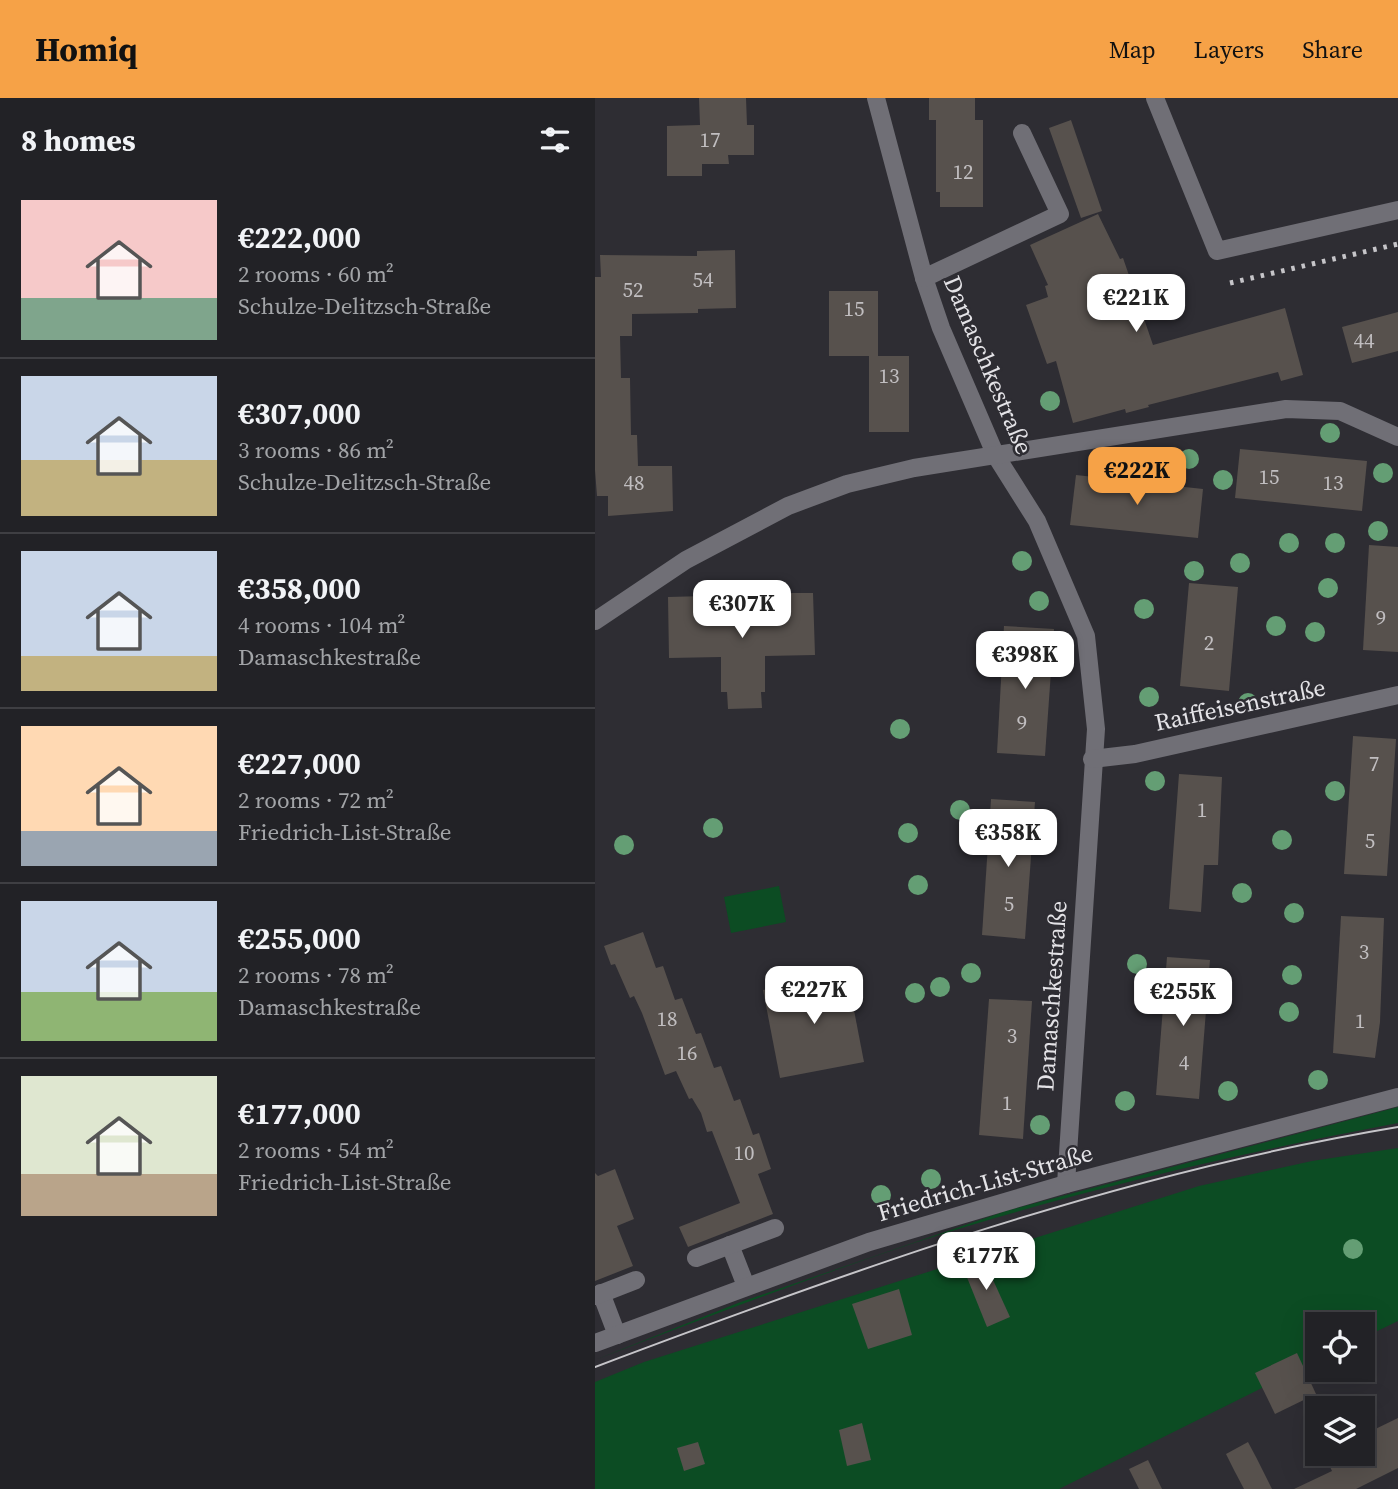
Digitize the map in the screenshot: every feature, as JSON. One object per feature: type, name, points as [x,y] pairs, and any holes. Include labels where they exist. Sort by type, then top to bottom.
[{"type":"street","name":"Damaschkestraße","points":[[876,98],[924,278],[941,328],[996,456],[1037,521],[1086,636],[1095,718],[1066,1184]]},
{"type":"street","points":[[1155,98],[1217,251],[1398,210]]},
{"type":"street","points":[[924,278],[1059,214],[1022,133]]},
{"type":"street","points":[[595,621],[686,560],[788,506],[848,484],[914,468],[1286,409],[1340,411],[1398,437]]},
{"type":"street","name":"Raiffeisenstraße","points":[[1092,759],[1135,754],[1398,695]]},
{"type":"street","name":"Friedrich-List-Straße","points":[[595,1343],[869,1242],[1066,1184],[1398,1097]]},
{"type":"street","points":[[696,1258],[775,1228]]},
{"type":"street","points":[[730,1245],[746,1286]]},
{"type":"street","points":[[617,1335],[598,1294],[636,1280]]},
{"type":"green space","points":[[779,886],[786,922],[731,933],[724,897]]},
{"type":"green space","points":[[1398,1107],[1398,1123],[1154,1176],[973,1224],[834,1271],[595,1360],[738,1303],[1006,1211]]},
{"type":"green space","points":[[1398,1148],[1398,1321],[1375,1332],[1375,1312],[1305,1312],[1305,1366],[1059,1489],[595,1489],[595,1382],[644,1362],[1199,1186],[1312,1161]]},
{"type":"building","points":[[699,98],[746,98],[747,125],[754,125],[754,155],[728,155],[729,164],[702,164],[702,176],[667,176],[667,126],[700,125]]},
{"type":"building","points":[[929,98],[975,98],[975,120],[983,120],[983,207],[940,207],[940,192],[936,192],[936,120],[929,120]]},
{"type":"building","points":[[1071,120],[1102,211],[1081,218],[1049,128]]},
{"type":"building","points":[[1098,214],[1120,259],[1123,258],[1153,345],[1285,308],[1303,375],[1281,381],[1278,372],[1126,413],[1125,409],[1073,423],[1056,361],[1047,364],[1026,305],[1048,297],[1045,286],[1048,285],[1030,245]]},
{"type":"building","points":[[735,250],[736,308],[698,309],[698,313],[632,314],[632,336],[620,336],[621,378],[630,378],[631,435],[637,435],[638,466],[672,466],[673,511],[608,516],[608,496],[597,496],[595,470],[595,277],[601,277],[600,255],[697,256],[697,251]]},
{"type":"building","points":[[829,291],[878,291],[878,356],[909,356],[909,432],[869,432],[869,356],[829,356]]},
{"type":"building","points":[[1398,312],[1398,351],[1352,363],[1342,327]]},
{"type":"building","points":[[1240,449],[1367,461],[1362,511],[1235,498]]},
{"type":"building","points":[[1076,475],[1203,489],[1198,538],[1070,525]]},
{"type":"building","points":[[1369,545],[1398,547],[1398,652],[1363,650]]},
{"type":"building","points":[[1189,583],[1238,587],[1229,691],[1180,686]]},
{"type":"building","points":[[775,593],[813,593],[815,655],[765,656],[762,708],[728,709],[727,692],[721,692],[721,657],[669,658],[668,597],[705,596],[705,614],[776,612]]},
{"type":"building","points":[[1004,626],[1054,629],[1045,756],[997,753]]},
{"type":"building","points":[[1353,736],[1396,739],[1387,876],[1344,874]]},
{"type":"building","points":[[1179,774],[1222,777],[1218,865],[1204,865],[1201,912],[1169,909]]},
{"type":"building","points":[[991,799],[1035,802],[1025,939],[982,935]]},
{"type":"building","points":[[1341,916],[1384,918],[1380,1022],[1375,1058],[1333,1053]]},
{"type":"building","points":[[643,932],[656,968],[663,966],[675,1000],[682,998],[696,1034],[701,1033],[714,1068],[721,1066],[734,1101],[740,1099],[753,1135],[759,1133],[771,1169],[758,1174],[773,1214],[688,1247],[679,1227],[740,1203],[712,1131],[707,1132],[701,1113],[692,1098],[689,1099],[676,1071],[665,1075],[634,996],[630,998],[615,964],[611,965],[604,946]]},
{"type":"building","points":[[1167,957],[1210,960],[1199,1099],[1156,1095]]},
{"type":"building","points":[[847,974],[864,1062],[780,1078],[763,990]]},
{"type":"building","points":[[989,999],[1032,1001],[1023,1139],[979,1135]]},
{"type":"building","points":[[615,1169],[634,1219],[617,1226],[633,1266],[595,1281],[595,1173],[598,1176]]},
{"type":"building","points":[[983,1258],[1010,1317],[987,1327],[962,1265]]},
{"type":"building","points":[[899,1289],[912,1335],[868,1349],[852,1304]]},
{"type":"building","points":[[1297,1353],[1305,1370],[1305,1382],[1310,1382],[1316,1394],[1305,1396],[1305,1399],[1275,1414],[1255,1373]]},
{"type":"building","points":[[1398,1418],[1398,1468],[1356,1489],[1294,1489],[1332,1471],[1330,1466],[1375,1466],[1375,1429]]},
{"type":"building","points":[[862,1423],[871,1460],[847,1466],[839,1430]]},
{"type":"building","points":[[698,1442],[705,1464],[684,1471],[677,1448]]},
{"type":"building","points":[[1248,1442],[1272,1489],[1244,1489],[1234,1470],[1226,1454]]},
{"type":"building","points":[[1148,1460],[1162,1489],[1139,1489],[1129,1469]]},
{"type":"tram line","points":[[595,1367],[891,1260],[1091,1197],[1295,1146],[1398,1127]]},
{"type":"railway","points":[[1230,283],[1398,244]]}]
